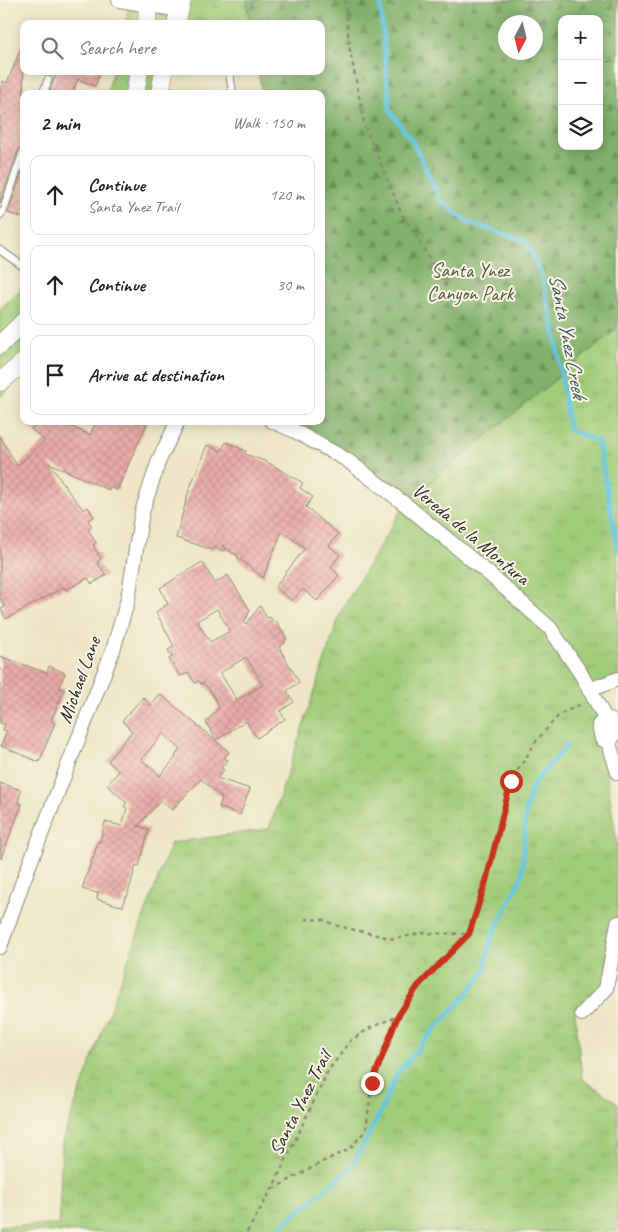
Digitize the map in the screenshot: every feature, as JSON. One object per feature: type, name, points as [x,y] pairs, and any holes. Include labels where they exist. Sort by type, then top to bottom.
[{"type":"street","points":[[120,0],[148,2],[179,11]]},
{"type":"street","points":[[146,20],[148,2]]},
{"type":"street","points":[[136,90],[138,75]]},
{"type":"street","points":[[160,90],[163,75]]},
{"type":"street","points":[[0,345],[20,325]]},
{"type":"street","points":[[0,382],[20,365]]},
{"type":"street","name":"Michael Lane","points":[[0,947],[23,881],[113,650],[128,599],[142,512],[159,460],[176,425]]},
{"type":"street","name":"Vereda de la Montura","points":[[281,425],[347,460],[406,505],[488,573],[550,628],[581,674],[605,718],[611,720],[614,735],[609,743],[618,772]]},
{"type":"street","points":[[589,690],[618,678]]},
{"type":"street","points":[[582,1014],[612,991],[618,923]]},
{"type":"lane","points":[[230,75],[232,90]]},
{"type":"lane","points":[[44,90],[48,80]]},
{"type":"lane","points":[[3,210],[20,161]]},
{"type":"lane","points":[[0,250],[20,264]]},
{"type":"path","points":[[345,0],[349,45],[365,127],[402,214],[448,289]]},
{"type":"path","points":[[272,1189],[350,1149],[366,1130],[372,1083],[398,1016],[418,986],[469,934],[486,881],[511,781],[537,740],[559,715],[574,708]]},
{"type":"path","points":[[305,920],[325,920],[334,926],[394,939],[421,933],[469,934]]},
{"type":"path","name":"Santa Ynez Trail","points":[[247,1232],[272,1189],[328,1071],[351,1040],[372,1027],[398,1016]]},
{"type":"green space","points":[[130,0],[618,0],[618,686],[594,695],[618,850],[618,916],[602,988],[575,1012],[582,1079],[618,1103],[618,1232],[0,1232],[0,1226],[59,1225],[62,1141],[171,843],[269,829],[341,611],[406,502],[325,113],[325,90],[321,90],[321,75],[325,75],[325,20],[306,20],[247,4],[249,20],[126,20]]},
{"type":"green space","name":"Santa Ynez Canyon Park","points":[[247,0],[618,0],[618,328],[406,502],[293,425],[325,425],[325,90],[261,90],[259,75],[325,75],[325,20],[250,20]]},
{"type":"green space","points":[[112,75],[167,75],[166,90],[108,90]]},
{"type":"green space","points":[[20,290],[20,380],[0,397],[0,309]]},
{"type":"building","points":[[20,50],[20,75],[23,75],[23,90],[20,90],[20,147],[0,203],[0,88],[3,81],[7,83]]},
{"type":"building","points":[[56,75],[99,75],[95,86],[78,79],[74,90],[50,90]]},
{"type":"building","points":[[20,178],[20,217],[8,213]]},
{"type":"building","points":[[34,425],[68,425],[90,435],[95,425],[146,425],[117,490],[110,487],[109,490],[49,463],[68,491],[84,510],[88,507],[94,517],[88,520],[92,527],[88,529],[96,543],[93,545],[101,559],[97,562],[106,575],[92,584],[88,578],[66,590],[64,587],[6,619],[1,609],[5,607],[0,598],[0,436],[17,466],[45,441],[31,429]]},
{"type":"building","points":[[226,442],[246,451],[245,454],[267,462],[303,483],[300,488],[313,497],[306,507],[338,534],[329,546],[340,555],[331,567],[339,575],[317,601],[303,589],[292,601],[275,587],[305,548],[282,531],[263,578],[237,557],[238,555],[222,545],[226,551],[214,547],[213,550],[176,538],[189,490],[207,445],[221,451]]},
{"type":"building","points":[[202,562],[215,583],[228,575],[250,610],[244,623],[246,624],[260,606],[267,618],[270,617],[274,623],[276,621],[287,639],[279,647],[299,682],[287,691],[294,702],[280,711],[285,719],[257,738],[246,721],[216,740],[206,722],[219,707],[210,690],[199,681],[195,683],[189,673],[180,676],[169,659],[172,657],[168,650],[174,646],[156,612],[168,604],[160,588]],"holes":[[[217,609],[230,631],[210,642],[197,621]],[[246,657],[263,685],[237,700],[220,673]]]},
{"type":"building","points":[[0,656],[47,673],[49,666],[65,673],[59,688],[64,690],[51,721],[55,723],[39,762],[1,746],[7,731],[3,730],[5,724],[0,723]]},
{"type":"building","points":[[160,694],[229,752],[224,758],[228,760],[221,768],[224,770],[217,778],[250,789],[240,815],[219,807],[222,798],[201,779],[172,810],[161,800],[138,826],[149,829],[139,866],[136,865],[123,906],[97,899],[98,893],[82,889],[98,841],[100,842],[105,822],[122,826],[127,808],[124,806],[127,803],[107,785],[119,771],[108,761],[132,731],[122,721],[143,697],[151,705]],"holes":[[[163,734],[180,749],[176,757],[160,776],[141,759]]]},
{"type":"building","points":[[0,783],[21,790],[18,803],[22,804],[1,859]]},
{"type":"waterway","name":"Santa Ynez Creek","points":[[380,0],[390,111],[413,142],[441,201],[469,223],[526,241],[540,272],[554,326],[569,430],[598,441],[618,549]]},
{"type":"waterway","name":"Santa Ynez Creek","points":[[276,1232],[277,1229],[351,1168],[380,1113],[397,1074],[485,971],[491,939],[522,876],[526,808],[534,783],[567,745]]},
{"type":"route","points":[[372,1083],[398,1016],[418,986],[469,934],[486,881],[511,781]]}]
